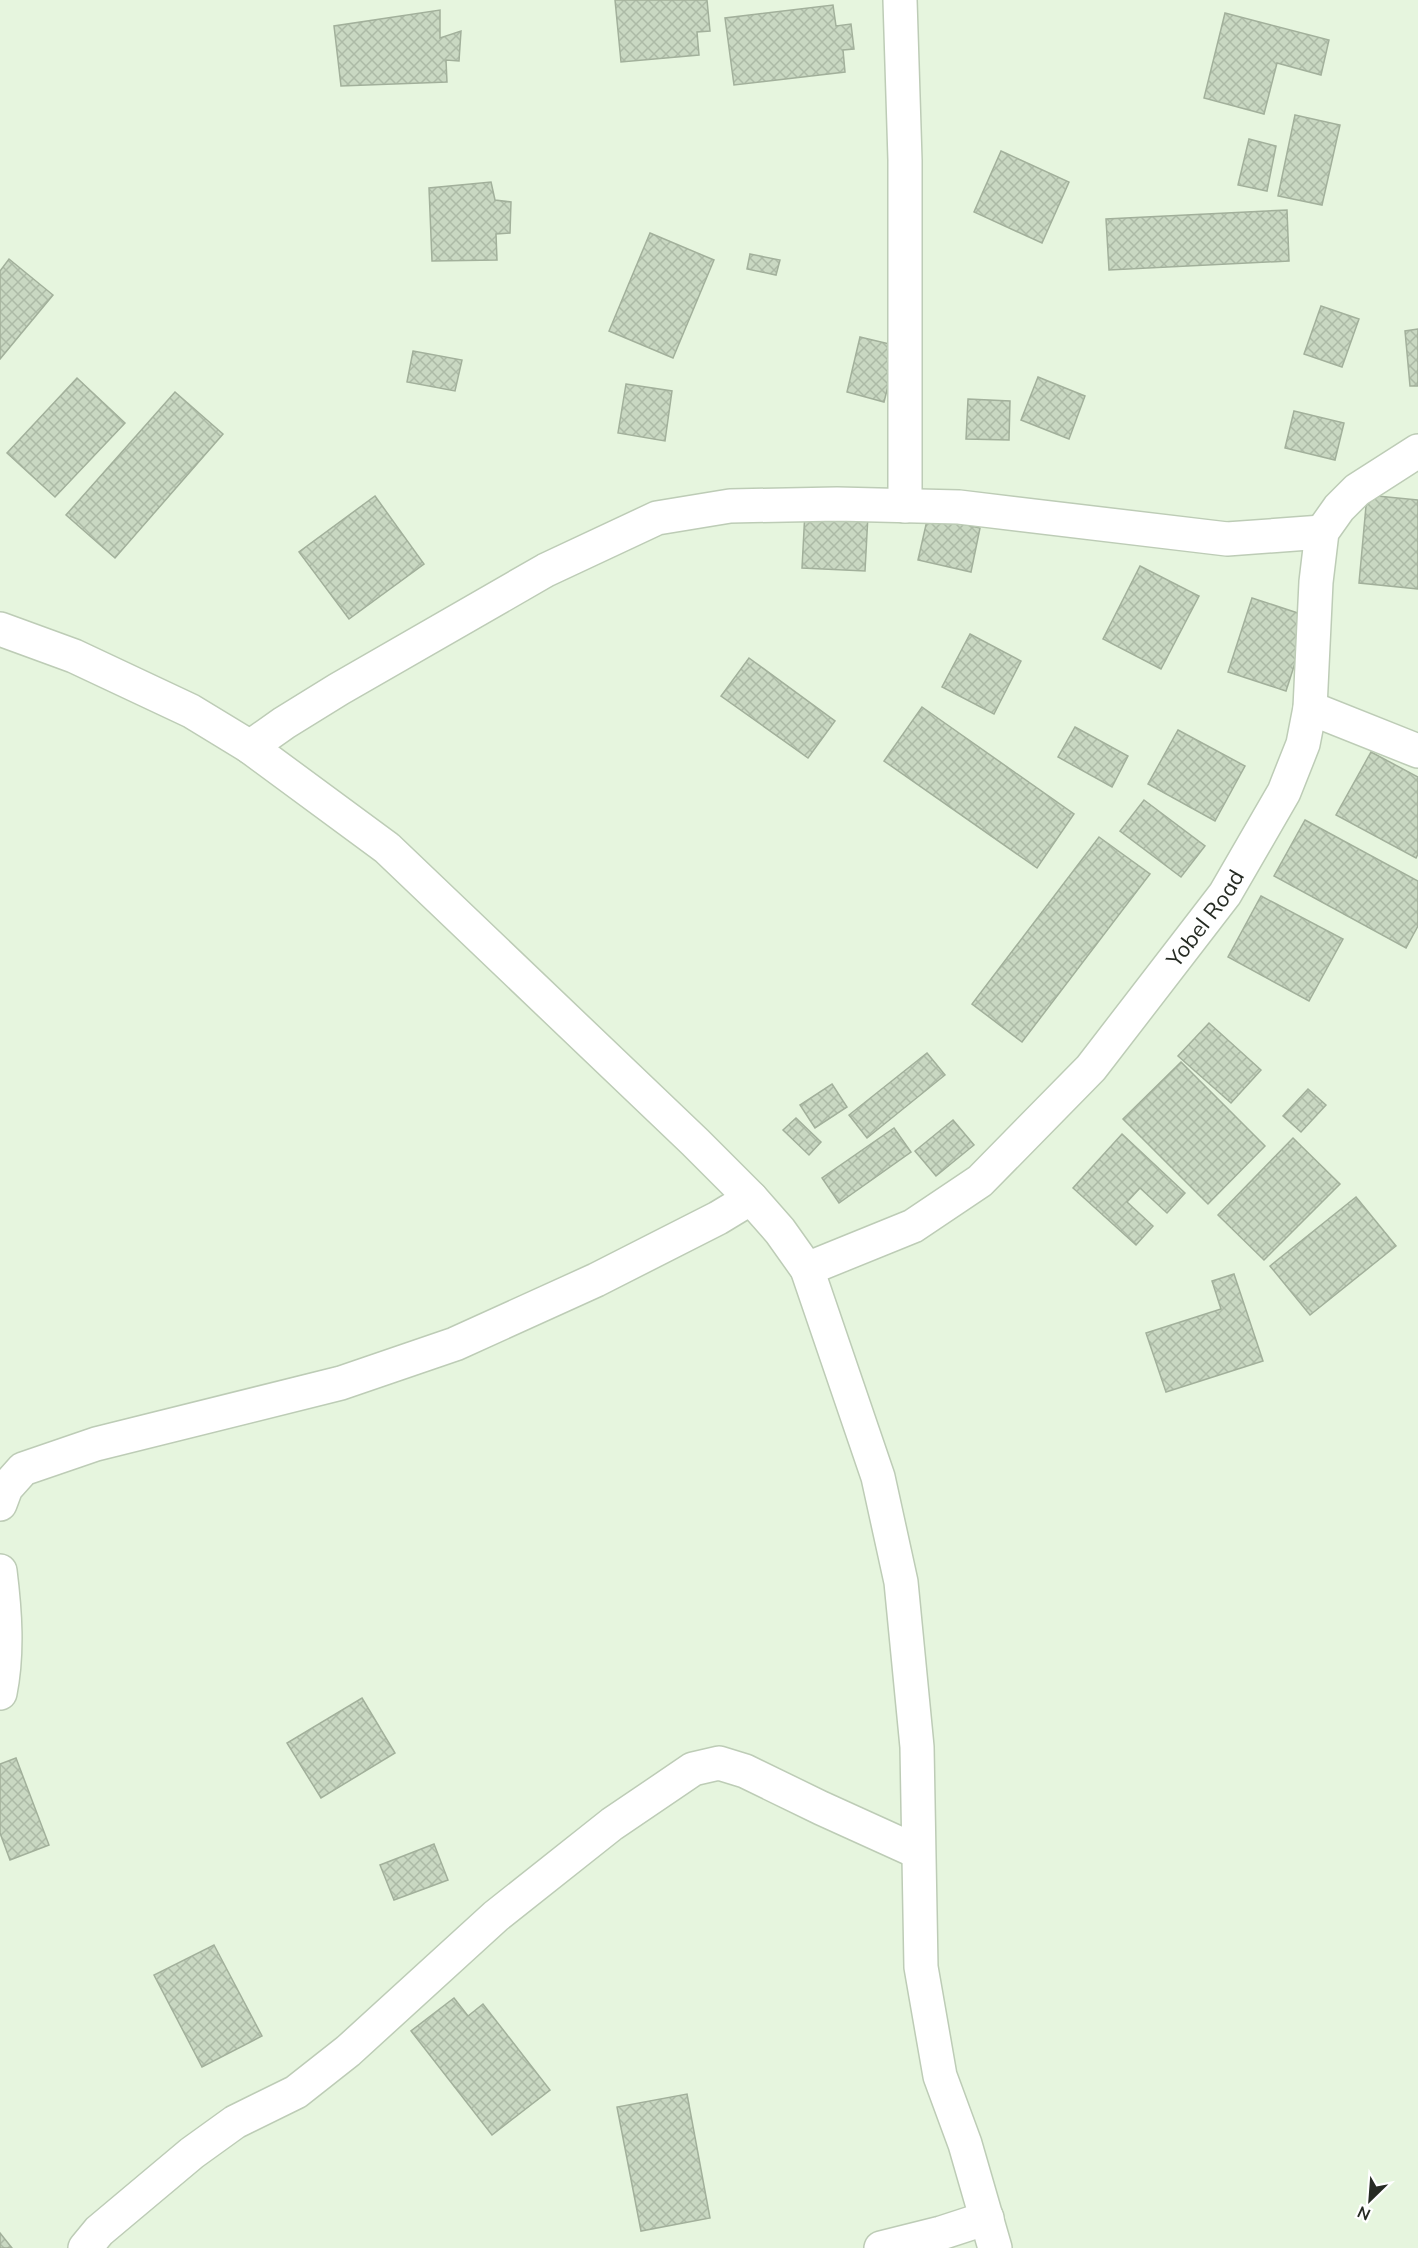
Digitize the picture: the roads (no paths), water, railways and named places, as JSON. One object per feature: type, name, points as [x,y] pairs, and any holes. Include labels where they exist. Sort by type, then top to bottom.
[{"type":"street","points":[[900,0],[905,172],[905,506]]},
{"type":"street","name":"Yobel Road","points":[[807,1269],[913,1226],[980,1181],[1091,1068],[1225,894],[1284,792],[1303,744],[1310,708],[1316,582],[1322,532],[1339,508],[1357,490],[1418,451]]},
{"type":"street","points":[[250,747],[339,688],[546,570],[657,518],[730,506],[959,507],[1227,539],[1322,532]]},
{"type":"street","points":[[0,628],[74,656],[191,711],[250,747],[387,848],[751,1198],[780,1231],[807,1269],[878,1477],[901,1582],[916,1727],[921,1968],[940,2076],[965,2144],[991,2233],[940,2233],[880,2248]]},
{"type":"street","points":[[1310,708],[1418,751]]},
{"type":"street","points":[[0,1504],[6,1488],[23,1469],[96,1444],[341,1383],[454,1344],[596,1280],[718,1218],[751,1198]]},
{"type":"street","points":[[0,1571],[5,1614],[3,1677],[0,1693]]},
{"type":"street","points":[[85,2248],[99,2231],[192,2152],[236,2122],[296,2092],[348,2050],[496,1916],[612,1824],[693,1769],[719,1763],[745,1771],[918,1852]]}]
